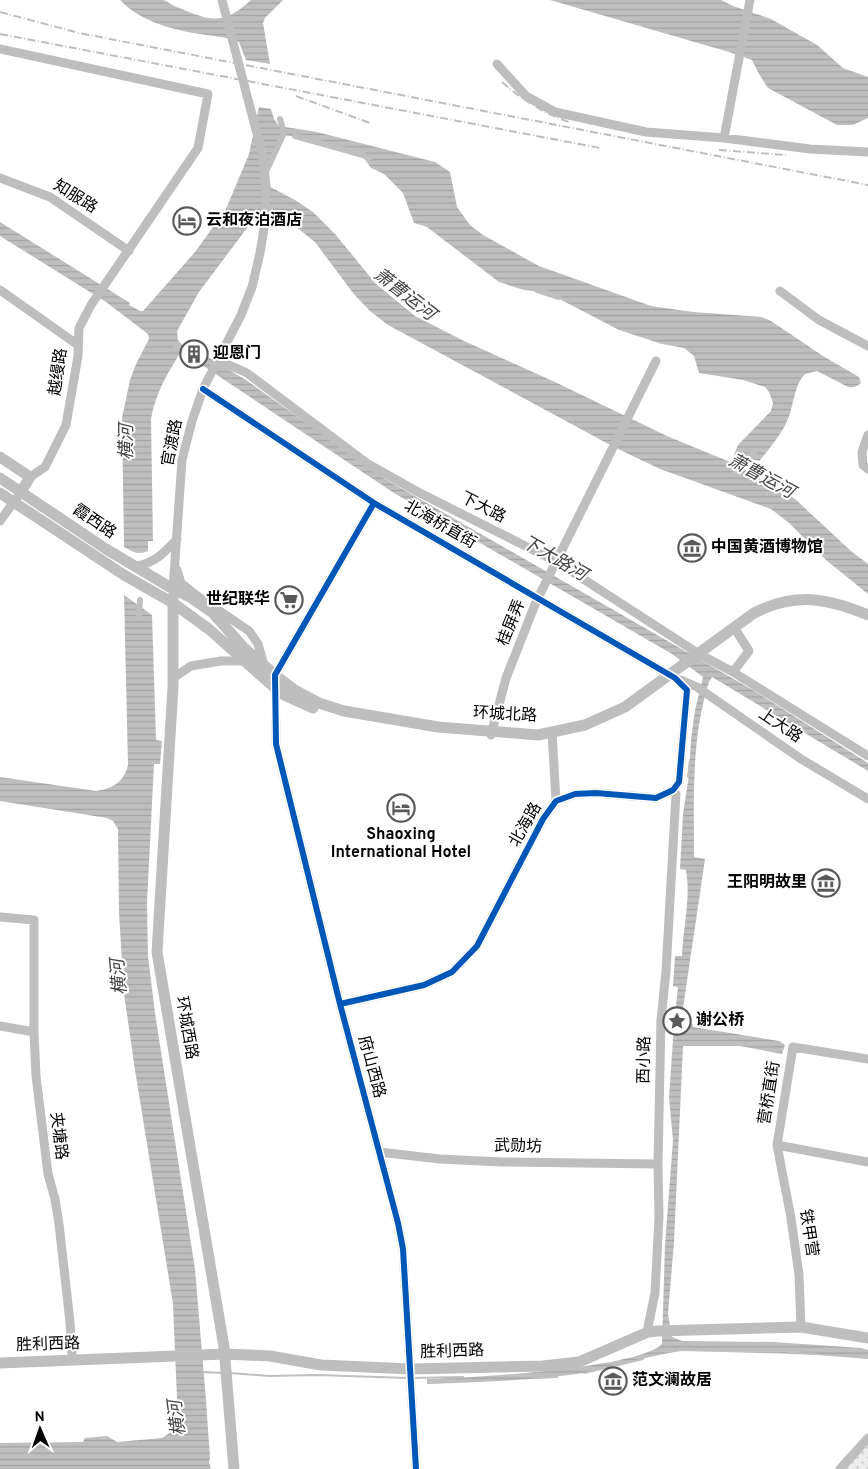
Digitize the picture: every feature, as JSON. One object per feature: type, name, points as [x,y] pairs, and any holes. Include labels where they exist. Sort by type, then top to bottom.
[{"type":"main road","points":[[0,457],[30,477],[21,492]]},
{"type":"main road","name":"霞西路","points":[[0,478],[122,559],[173,588]]},
{"type":"main road","name":"霞西路","points":[[0,493],[124,575],[173,603]]},
{"type":"main road","name":"环城北路","points":[[173,588],[190,596],[213,613],[243,647],[275,675],[319,703],[344,711],[438,727],[540,738],[552,734],[586,729],[629,711],[754,613],[770,605],[788,601],[817,599],[842,605],[868,615]]},
{"type":"main road","name":"环城西路","points":[[173,588],[173,678],[156,952],[225,1355],[234,1469]]},
{"type":"main road","name":"环城北路","points":[[173,603],[210,630],[284,695],[314,708],[348,717],[437,732],[491,733]]},
{"type":"main road","name":"环城北路","points":[[706,650],[737,632],[756,618],[789,604],[817,603],[841,608],[868,619]]},
{"type":"main road","name":"胜利西路","points":[[0,1363],[225,1355],[270,1356],[321,1365],[562,1365],[579,1362],[652,1329],[801,1324],[868,1333]]},
{"type":"main road","name":"胜利西路","points":[[801,1324],[868,1338]]},
{"type":"main road","name":"胜利西路","points":[[0,1357],[207,1348],[225,1355]]},
{"type":"street","name":"官渡路","points":[[173,588],[182,460],[203,389],[241,315],[252,287],[265,222],[266,185],[262,153],[222,0]]},
{"type":"street","points":[[724,138],[750,0]]},
{"type":"street","name":"越缦路","points":[[0,49],[208,94],[198,148],[91,305],[79,328],[66,425],[45,467],[30,477]]},
{"type":"street","points":[[497,64],[526,96],[554,112],[646,132],[868,152]]},
{"type":"street","name":"知服路","points":[[0,178],[50,197],[129,251]]},
{"type":"street","points":[[0,290],[78,345]]},
{"type":"street","points":[[780,291],[819,320],[868,346]]},
{"type":"street","name":"下大路","points":[[218,360],[247,373],[368,464],[418,492],[556,562],[672,637],[734,672],[868,756]]},
{"type":"street","name":"桂屏弄","points":[[491,733],[506,678],[538,598],[656,361]]},
{"type":"street","name":"北海桥直街","points":[[203,389],[374,503],[538,598],[676,673]]},
{"type":"street","points":[[868,435],[862,452],[863,465],[868,469]]},
{"type":"street","points":[[0,522],[21,492]]},
{"type":"street","points":[[275,675],[374,503]]},
{"type":"street","points":[[136,566],[147,565],[158,559],[177,540]]},
{"type":"street","points":[[175,565],[181,583],[249,631],[258,644],[264,665]]},
{"type":"street","points":[[734,672],[749,651],[737,632]]},
{"type":"street","points":[[672,637],[678,637],[706,650]]},
{"type":"street","points":[[173,678],[191,666],[221,661],[244,661]]},
{"type":"street","points":[[673,790],[679,782],[687,690],[676,673]]},
{"type":"street","name":"上大路","points":[[676,673],[801,759],[868,800]]},
{"type":"street","name":"府山西路","points":[[275,675],[276,744],[403,1249],[416,1469]]},
{"type":"street","points":[[552,734],[556,802]]},
{"type":"street","name":"北海路","points":[[340,1004],[424,985],[452,972],[477,946],[543,819],[556,802],[575,794],[596,793],[656,798],[673,790]]},
{"type":"street","name":"西小路","points":[[652,1329],[659,1218],[658,1164],[661,1020],[666,971],[676,794],[673,790]]},
{"type":"street","name":"夹塘路","points":[[0,917],[34,920],[36,1076],[48,1174],[56,1200],[72,1354]]},
{"type":"street","points":[[0,1026],[34,1032]]},
{"type":"street","name":"营桥直街","points":[[777,1145],[793,1047],[868,1059]]},
{"type":"street","points":[[777,1145],[868,1162]]},
{"type":"street","name":"铁甲营","points":[[777,1145],[800,1275],[801,1324]]},
{"type":"street","name":"武勋坊","points":[[379,1152],[440,1159],[493,1162],[658,1164]]},
{"type":"street","points":[[840,1469],[868,1438]]},
{"type":"shaded area","points":[[868,1442],[868,1469],[845,1469]]},
{"type":"water","points":[[120,0],[163,0],[199,15],[216,18],[232,14],[251,0],[283,0],[265,18],[263,23],[270,64],[246,60],[239,42],[228,38],[163,26],[136,13]]},
{"type":"water","points":[[550,0],[721,0],[771,19],[817,45],[843,68],[868,77],[868,118],[853,125],[837,125],[768,88],[752,60]]},
{"type":"water","points":[[259,107],[271,109],[274,119],[279,126],[317,132],[435,162],[450,172],[457,207],[470,225],[483,235],[539,266],[651,306],[693,312],[762,317],[859,377],[861,383],[855,387],[848,387],[817,371],[805,374],[796,389],[790,413],[783,430],[759,461],[748,458],[740,467],[795,499],[852,552],[868,564],[868,594],[826,560],[789,523],[771,509],[660,469],[614,447],[388,325],[370,311],[353,293],[315,242],[285,218],[276,214],[261,215],[253,220],[199,292],[177,331],[178,340],[184,347],[168,373],[156,400],[151,419],[153,541],[148,541],[148,551],[141,553],[124,547],[122,418],[130,380],[149,339],[148,334],[106,302],[0,236],[0,222],[130,303],[129,305],[143,311],[195,252],[226,209],[249,154]],"holes":[[[281,135],[353,149],[361,154],[371,168],[384,174],[403,193],[414,223],[427,227],[499,282],[524,290],[546,292],[619,330],[662,344],[684,348],[694,356],[699,373],[743,380],[765,387],[773,403],[771,411],[738,445],[730,462],[667,436],[464,341],[415,316],[376,284],[335,234],[313,212],[263,183],[261,180]]]},
{"type":"water","points":[[201,353],[246,380],[385,479],[753,690],[868,763],[868,771],[712,677],[709,682],[699,725],[694,791],[694,857],[705,859],[681,1022],[693,1024],[693,1027],[779,1041],[785,1045],[782,1054],[740,1046],[683,1046],[674,1242],[668,1314],[672,1337],[682,1341],[774,1342],[861,1348],[868,1350],[868,1359],[805,1354],[681,1351],[656,1355],[596,1371],[564,1376],[506,1381],[427,1384],[427,1379],[477,1377],[587,1366],[646,1353],[662,1344],[665,1245],[673,1140],[669,1098],[678,987],[673,986],[675,956],[682,956],[688,891],[686,870],[680,869],[683,814],[695,710],[703,677],[672,654],[394,493],[196,361]]},
{"type":"water","points":[[124,595],[152,615],[156,740],[162,741],[160,764],[154,764],[147,903],[148,956],[155,1013],[195,1269],[211,1469],[0,1469],[0,1443],[83,1442],[85,1438],[107,1436],[117,1442],[162,1438],[171,1432],[178,1422],[173,1304],[124,994],[119,913],[118,829],[113,821],[107,818],[0,801],[0,777],[96,791],[116,784],[124,776],[128,765]]},
{"type":"waterway","points":[[265,174],[284,133],[280,119]]},
{"type":"waterway","points":[[295,136],[369,158]]},
{"type":"waterway","points":[[537,290],[558,297]]},
{"type":"waterway","points":[[176,347],[200,360]]},
{"type":"waterway","name":"萧曹运河","points":[[735,474],[754,453]]},
{"type":"waterway","name":"横河","points":[[139,614],[140,600]]},
{"type":"waterway","points":[[688,777],[690,760]]},
{"type":"waterway","points":[[790,1353],[816,1354]]},
{"type":"waterway","points":[[584,1373],[643,1359]]},
{"type":"waterway","points":[[203,1372],[223,1373]]},
{"type":"waterway","points":[[230,1373],[269,1376],[317,1375],[408,1378]]},
{"type":"waterway","points":[[412,1378],[463,1377]]},
{"type":"waterway","points":[[535,1378],[557,1377]]},
{"type":"railway","points":[[0,12],[79,33],[868,185]]},
{"type":"railway","points":[[0,34],[600,148]]},
{"type":"railway","points":[[502,82],[533,105],[569,122]]},
{"type":"railway","points":[[296,96],[370,123]]},
{"type":"railway","points":[[719,150],[786,155]]},
{"type":"cycle path","points":[[203,389],[374,503],[675,678],[687,690],[679,782],[673,790],[656,798],[596,793],[575,794],[556,801],[543,819],[477,946],[452,972],[424,985],[340,1004]]},
{"type":"cycle path","points":[[374,503],[275,675],[276,744],[340,1004],[398,1223],[403,1249],[416,1469]]},
{"type":"place","name":"云和夜泊酒店","points":[[187,221]]},
{"type":"place","name":"迎恩门","points":[[194,354]]},
{"type":"place","name":"中国黄酒博物馆","points":[[692,548]]},
{"type":"place","name":"世纪联华","points":[[289,600]]},
{"type":"place","name":"Shaoxing International Hotel","points":[[401,808]]},
{"type":"place","name":"王阳明故里","points":[[826,883]]},
{"type":"place","name":"谢公桥","points":[[677,1021]]},
{"type":"place","name":"范文澜故居","points":[[613,1381]]},
{"type":"water label","name":"下大路河","points":[[554,559]]}]
